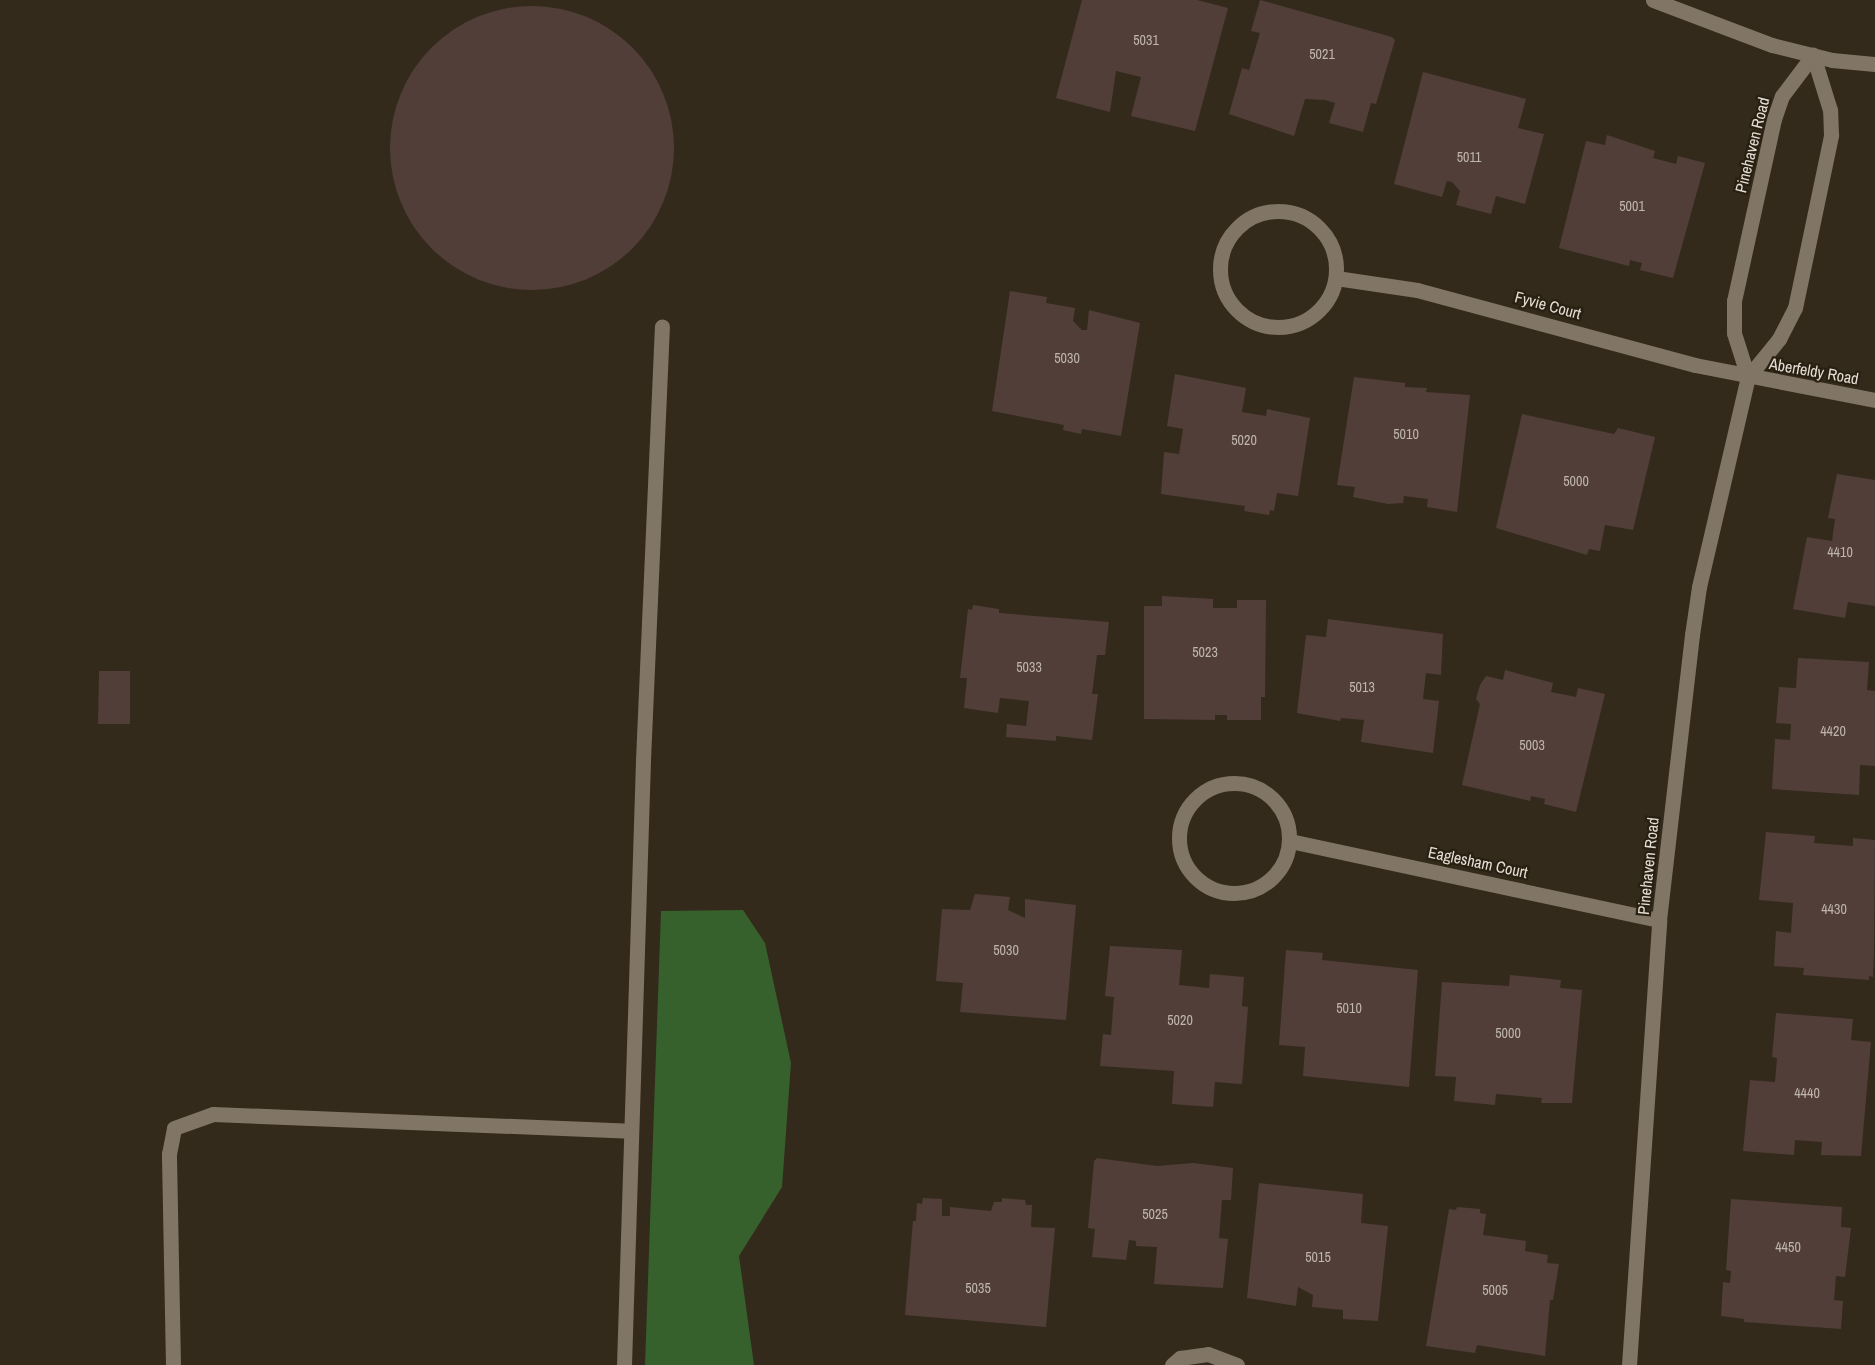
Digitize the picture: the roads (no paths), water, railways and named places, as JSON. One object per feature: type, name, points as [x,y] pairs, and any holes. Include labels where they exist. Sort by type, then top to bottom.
[{"type":"street","points":[[1653,0],[1737,35],[1813,55],[1875,64]]},
{"type":"street","name":"Pinehaven Road","points":[[1748,377],[1734,333],[1734,301],[1774,119],[1782,96],[1813,55]]},
{"type":"street","name":"Pinehaven Road","points":[[1629,1365],[1659,920],[1699,587],[1748,377],[1779,339],[1795,308],[1831,135],[1830,110],[1813,55]]},
{"type":"street","points":[[1278,211],[1291,212],[1310,220],[1331,244],[1336,278],[1326,302],[1307,319],[1290,326],[1270,327],[1247,318],[1233,306],[1223,288],[1220,263],[1228,239],[1250,219],[1278,211]]},
{"type":"street","name":"Fyvie Court","points":[[1336,278],[1417,290],[1748,377]]},
{"type":"street","points":[[624,1365],[630,1131],[662,326]]},
{"type":"street","name":"Aberfeldy Road","points":[[1748,377],[1875,400]]},
{"type":"street","points":[[1243,783],[1261,789],[1275,801],[1286,817],[1290,841],[1286,859],[1269,882],[1252,892],[1225,894],[1213,890],[1189,872],[1178,840],[1181,820],[1197,796],[1220,784],[1243,783]]},
{"type":"street","name":"Eaglesham Court","points":[[1290,841],[1659,920]]},
{"type":"street","points":[[173,1365],[169,1154],[174,1128],[213,1114],[630,1131]]},
{"type":"street","points":[[1172,1365],[1180,1358],[1208,1354],[1237,1365]]}]
